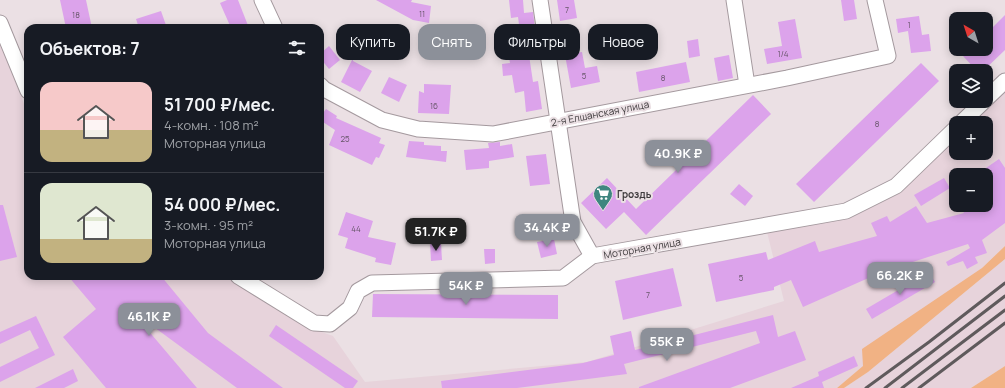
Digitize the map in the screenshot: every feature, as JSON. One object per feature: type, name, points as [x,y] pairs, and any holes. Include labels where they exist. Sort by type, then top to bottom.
[{"type":"street","points":[[262,0],[273,24]]},
{"type":"street","points":[[540,0],[573,222],[592,256]]},
{"type":"street","points":[[734,0],[747,85]]},
{"type":"street","name":"2-я Елшанская улица","points":[[324,90],[382,120],[418,128],[493,134],[787,78],[888,56],[875,0]]},
{"type":"street","points":[[0,23],[24,81]]},
{"type":"street","points":[[993,92],[1005,81]]},
{"type":"street","points":[[968,116],[977,108]]},
{"type":"street","name":"Моторная улица","points":[[244,280],[314,323],[330,324],[350,308],[358,291],[372,283],[563,278],[592,256],[846,211],[896,186],[949,135]]},
{"type":"shaded area","points":[[0,43],[24,104],[24,280],[233,280],[310,328],[333,336],[365,382],[587,362],[784,301],[767,232],[850,215],[949,143],[949,160],[993,160],[993,116],[979,116],[987,108],[993,108],[993,103],[1005,91],[1005,246],[982,268],[837,388],[0,388]]},
{"type":"shaded area","points":[[1005,246],[1005,259],[868,372],[844,388],[837,388],[863,366],[862,349],[982,268]]},
{"type":"shaded area","points":[[1005,259],[1005,366],[971,388],[844,388],[868,372]]},
{"type":"shaded area","points":[[1005,366],[1005,388],[971,388]]},
{"type":"building","points":[[60,0],[86,0],[91,24],[65,24]]},
{"type":"building","points":[[227,0],[238,0],[247,24],[229,24],[220,3]]},
{"type":"building","points":[[376,0],[412,0],[411,2],[431,6],[429,23],[413,20]]},
{"type":"building","points":[[509,0],[523,0],[524,13],[533,12],[534,24],[519,24],[518,17],[511,18]]},
{"type":"building","points":[[557,0],[574,0],[577,18],[560,21]]},
{"type":"building","points":[[841,0],[854,0],[857,19],[844,21]]},
{"type":"building","points":[[161,11],[166,24],[138,24],[136,19]]},
{"type":"building","points":[[1005,15],[1005,50],[990,64],[970,64],[963,56],[993,56],[993,27]]},
{"type":"building","points":[[919,16],[922,35],[929,34],[931,51],[911,53],[908,31],[898,33],[896,19]]},
{"type":"building","points":[[795,19],[802,58],[767,64],[764,49],[782,46],[778,22]]},
{"type":"building","points":[[698,39],[700,56],[689,58],[687,41]]},
{"type":"building","points":[[329,46],[336,55],[336,60],[340,60],[329,69],[324,63],[324,50]]},
{"type":"building","points":[[580,52],[582,52],[585,68],[597,66],[600,82],[571,88],[566,60],[580,60]]},
{"type":"building","points":[[729,55],[733,78],[718,81],[714,58]]},
{"type":"building","points":[[352,60],[372,71],[360,92],[341,82]]},
{"type":"building","points":[[509,60],[530,60],[533,82],[538,81],[542,109],[526,112],[524,91],[515,93],[512,75],[503,76],[502,64],[510,63]]},
{"type":"building","points":[[686,62],[690,82],[639,92],[636,72]]},
{"type":"building","points":[[921,63],[939,81],[814,202],[796,184]]},
{"type":"building","points":[[389,77],[407,85],[399,102],[381,93]]},
{"type":"building","points":[[424,84],[451,85],[449,114],[418,113],[419,91],[424,93]]},
{"type":"building","points":[[753,95],[771,114],[646,235],[624,212],[606,229],[581,203],[607,178],[636,209]]},
{"type":"building","points":[[326,109],[337,116],[336,118],[381,138],[379,143],[385,145],[379,158],[376,157],[372,165],[329,145],[335,130],[324,123],[324,112]]},
{"type":"building","points":[[409,141],[424,142],[424,145],[441,146],[441,151],[447,151],[446,162],[406,157]]},
{"type":"building","points":[[500,142],[500,146],[512,144],[514,157],[489,161],[489,168],[466,170],[464,150],[489,148],[488,143]]},
{"type":"building","points":[[546,154],[550,184],[530,186],[526,156]]},
{"type":"building","points":[[999,159],[1005,168],[1005,223],[982,240],[987,253],[975,257],[978,263],[967,269],[963,261],[948,266],[946,262],[970,248],[968,244],[882,272],[803,307],[791,280],[774,287],[774,290],[716,302],[708,264],[766,252],[768,260],[815,241],[819,252],[877,236],[871,223],[887,216],[890,222],[916,206],[927,223],[963,212],[993,212],[993,168],[986,168]]},
{"type":"building","points":[[944,178],[949,186],[949,189],[921,206],[914,195]]},
{"type":"building","points":[[739,184],[753,196],[745,206],[730,194]]},
{"type":"building","points":[[0,205],[3,205],[17,257],[0,261]]},
{"type":"building","points":[[346,212],[373,221],[368,237],[396,243],[391,265],[375,262],[376,258],[345,248],[348,238],[338,235]]},
{"type":"building","points":[[554,239],[557,254],[541,258],[537,242]]},
{"type":"building","points":[[430,243],[441,243],[442,260],[431,261]]},
{"type":"building","points":[[484,249],[495,249],[495,263],[485,264]]},
{"type":"building","points":[[673,268],[682,306],[623,320],[615,281]]},
{"type":"building","points":[[929,272],[935,282],[872,319],[866,309]]},
{"type":"building","points":[[71,280],[164,280],[208,333],[283,388],[237,388],[143,319],[141,322],[197,388],[106,388],[63,337],[96,309]]},
{"type":"building","points":[[373,294],[558,295],[558,319],[372,317]]},
{"type":"building","points":[[773,315],[778,337],[795,331],[806,360],[730,388],[639,387],[760,343],[756,331],[624,364],[627,374],[517,388],[442,388],[441,381],[583,363],[614,355],[610,336],[631,331],[635,350]]},
{"type":"building","points":[[36,316],[55,355],[0,382],[0,367],[39,348],[30,330],[0,344],[0,332]]},
{"type":"building","points":[[276,325],[358,381],[353,388],[345,388],[269,336]]},
{"type":"building","points":[[854,356],[858,366],[822,382],[824,388],[791,388],[819,376],[818,372]]},
{"type":"building","points":[[73,369],[78,381],[64,388],[35,388]]},
{"type":"railway","points":[[866,388],[929,342],[1005,283]]},
{"type":"railway","points":[[885,388],[1005,296]]},
{"type":"railway","points":[[902,388],[1005,310]]},
{"type":"railway","points":[[919,388],[1005,323]]},
{"type":"place","name":"Гроздь","points":[[603,211]]}]
